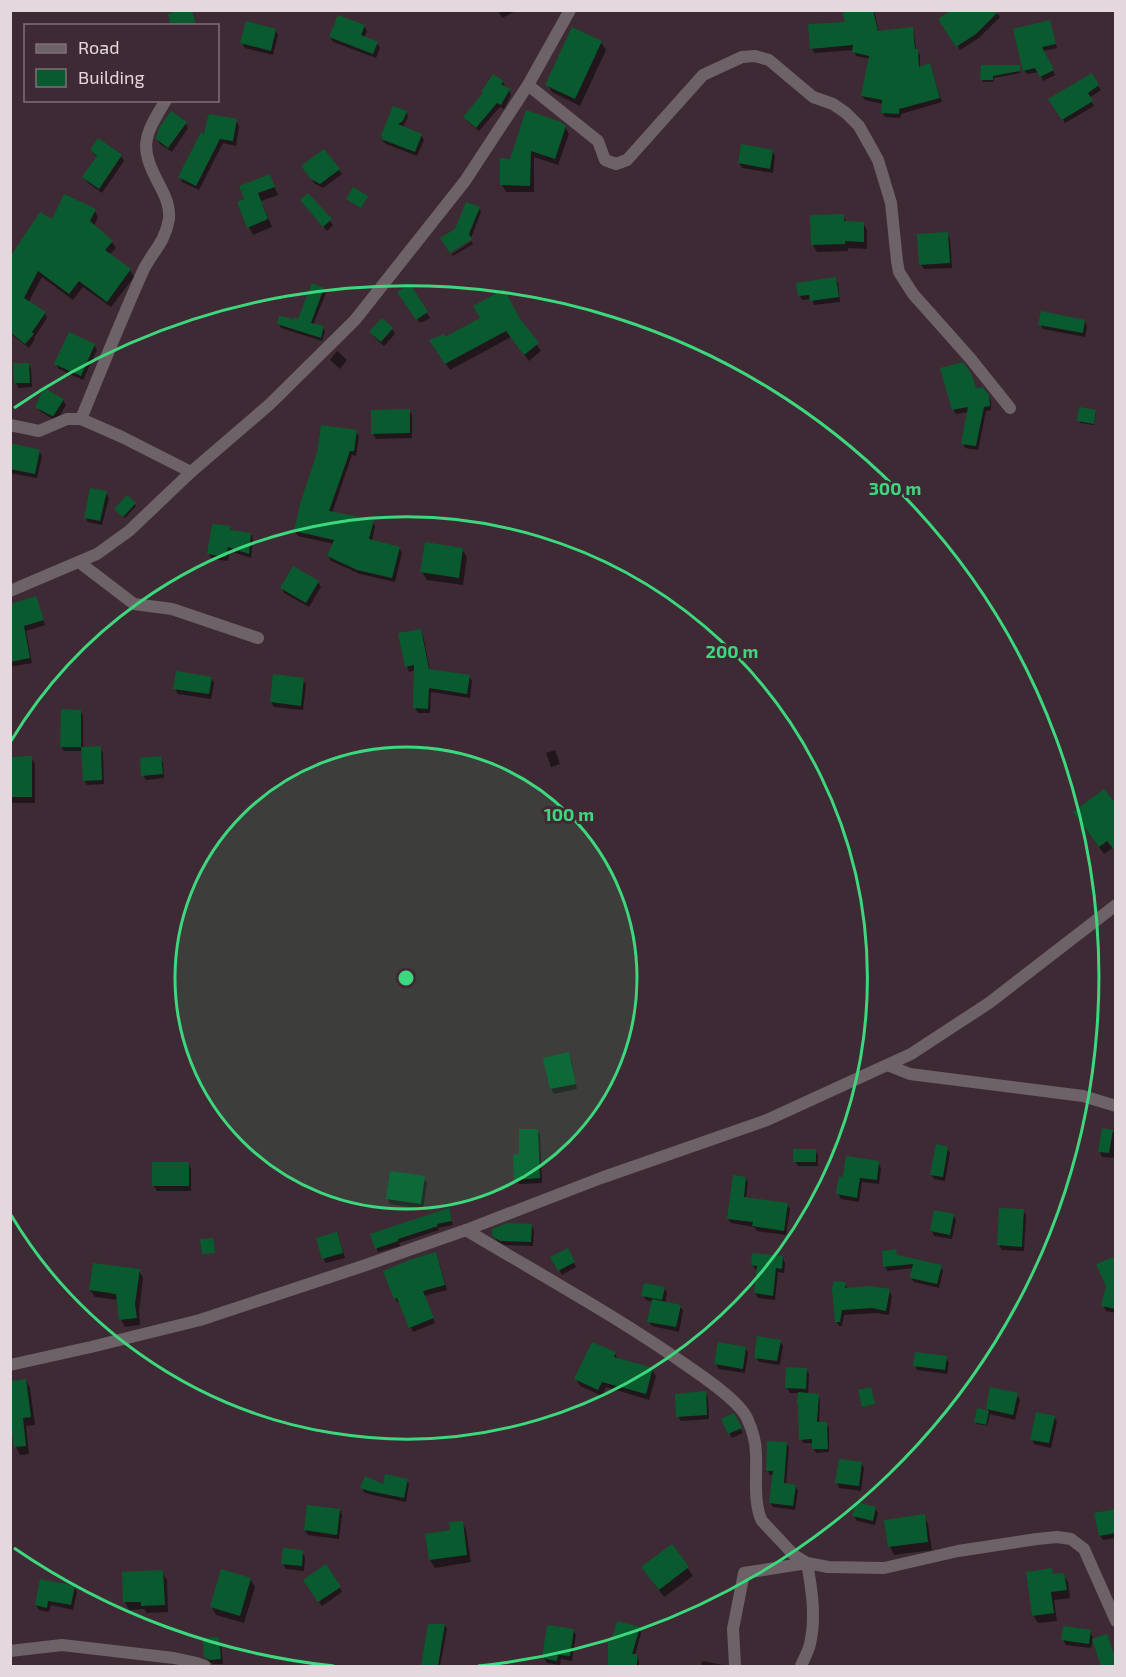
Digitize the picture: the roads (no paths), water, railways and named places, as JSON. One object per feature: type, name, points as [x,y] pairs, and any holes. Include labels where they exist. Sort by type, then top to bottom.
[{"type":"street","points":[[10,591],[97,554],[129,531],[270,404],[355,320],[465,181],[528,85],[570,10]]},
{"type":"street","points":[[528,85],[598,141],[605,160],[616,164],[627,160],[704,75],[742,57],[755,56],[769,60],[813,97],[833,104],[859,126],[878,160],[891,204],[899,272],[913,294],[970,358],[1010,408]]},
{"type":"street","points":[[81,419],[144,268],[164,236],[169,217],[168,202],[147,158],[146,139],[150,127],[165,102]]},
{"type":"street","points":[[10,425],[39,431],[67,419],[81,419],[192,472]]},
{"type":"street","points":[[79,562],[134,604],[172,609],[258,638]]},
{"type":"street","points":[[10,1365],[200,1320],[466,1230],[601,1178],[767,1120],[911,1054],[989,1004],[1116,905]]},
{"type":"street","points":[[887,1065],[910,1074],[1083,1096],[1116,1106]]},
{"type":"street","points":[[466,1230],[650,1339],[708,1380],[735,1403],[746,1416],[754,1435],[759,1515],[794,1555],[807,1563],[812,1591],[813,1618],[810,1644],[801,1666]]},
{"type":"street","points":[[735,1666],[733,1629],[744,1573],[807,1563],[828,1567],[884,1568],[969,1550],[1037,1539],[1057,1537],[1071,1539],[1084,1549],[1116,1621]]},
{"type":"street","points":[[10,1651],[62,1646],[174,1659],[205,1666]]}]
